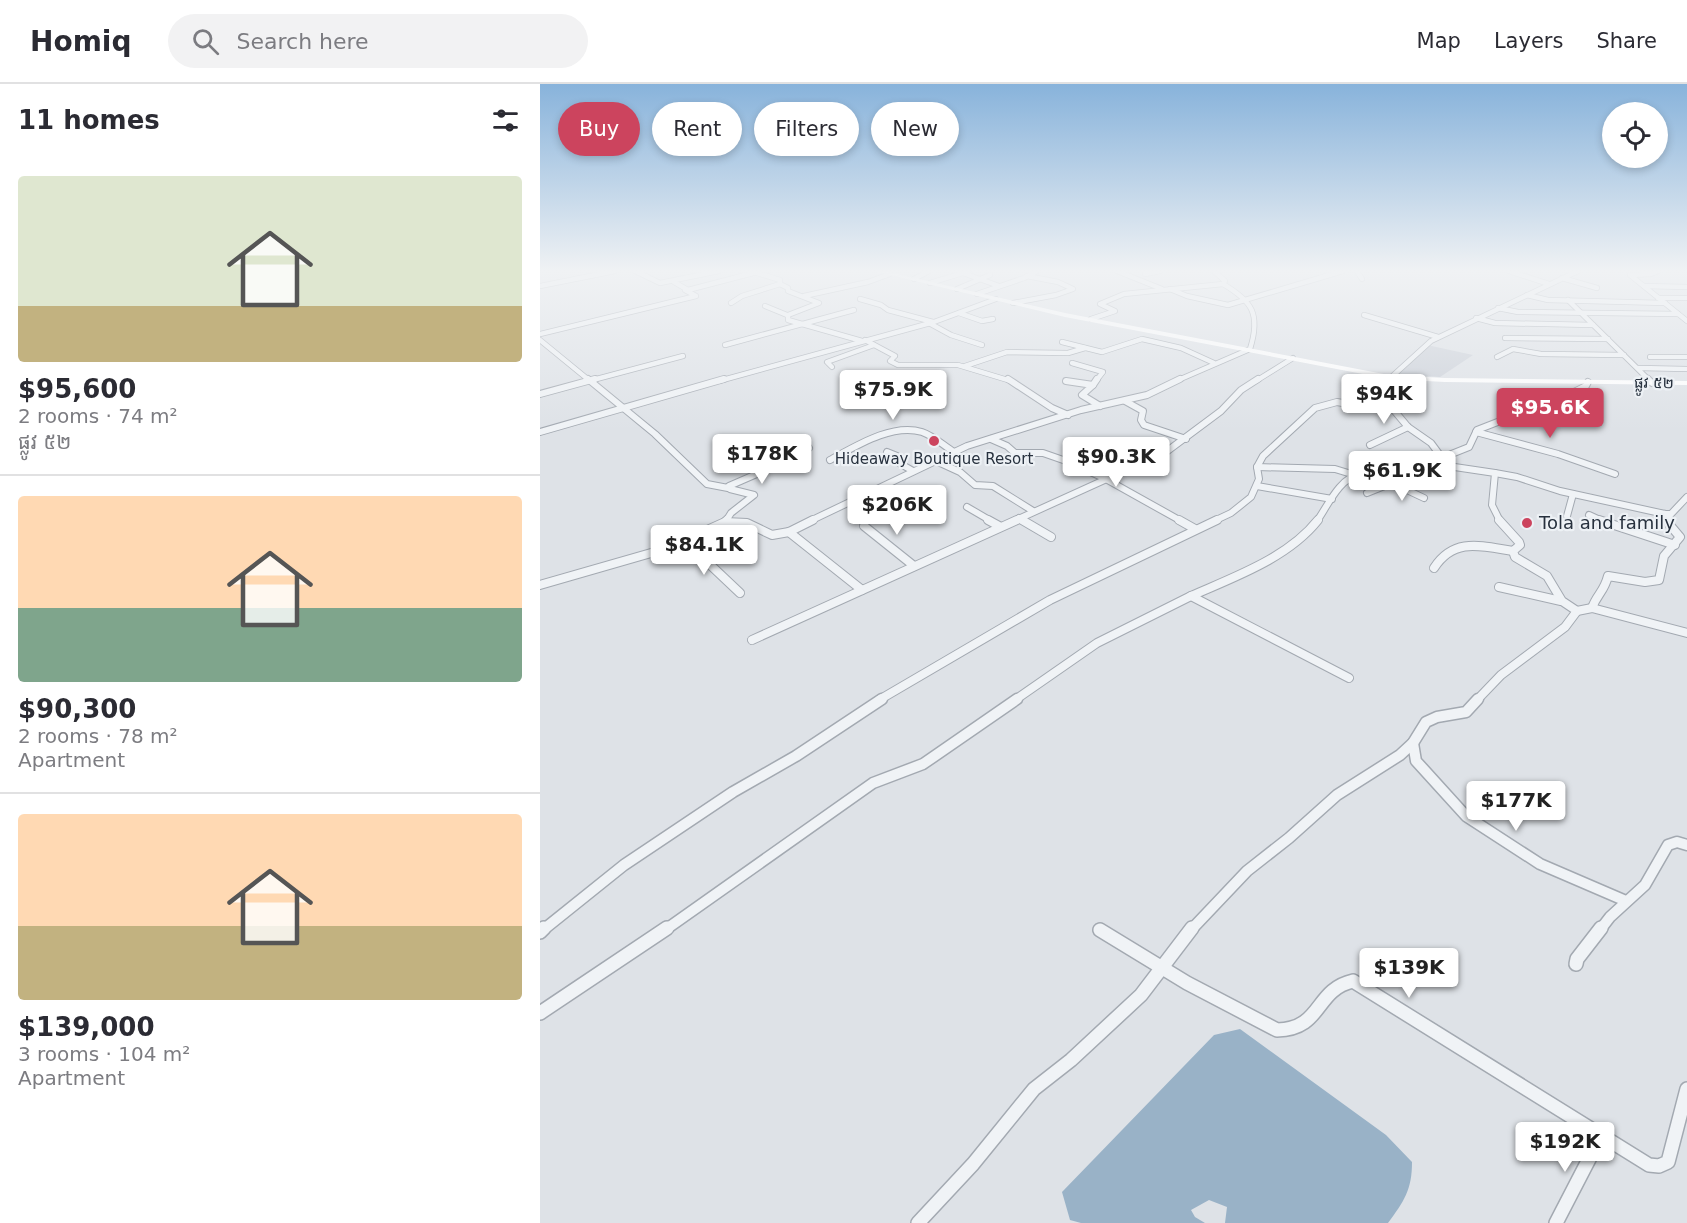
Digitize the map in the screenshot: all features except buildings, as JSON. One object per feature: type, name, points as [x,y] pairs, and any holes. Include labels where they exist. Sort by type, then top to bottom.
[{"type":"street","points":[[540,334],[580,324]]},
{"type":"street","points":[[725,345],[801,324]]},
{"type":"street","points":[[803,324],[863,340],[895,356],[890,361],[900,365],[965,366],[1003,377],[1052,408],[1068,415]]},
{"type":"street","points":[[540,432],[926,324]]},
{"type":"street","points":[[933,324],[951,335],[982,345]]},
{"type":"street","name":"ផ្លូវ ៥២","points":[[1119,324],[1389,377],[1423,380],[1687,383]]},
{"type":"street","points":[[540,585],[636,558],[685,541],[725,522],[747,523],[772,535],[789,532],[954,452],[1068,415],[1156,391],[1214,363],[1250,349],[1254,324]]},
{"type":"street","points":[[1395,324],[1438,337]]},
{"type":"street","points":[[1463,324],[1438,337],[1403,363],[1389,377],[1386,384],[1387,402],[1405,422],[1431,443],[1450,467],[1517,477],[1573,494],[1665,514],[1671,514],[1687,497]]},
{"type":"street","points":[[1496,324],[1513,349]]},
{"type":"street","points":[[1552,324],[1593,325],[1652,382]]},
{"type":"street","points":[[1062,342],[1106,352],[1139,339],[1150,330]]},
{"type":"street","points":[[1505,338],[1608,339]]},
{"type":"street","points":[[1139,339],[1181,348],[1214,363]]},
{"type":"street","points":[[540,340],[655,435],[707,483],[754,495],[731,513],[725,522]]},
{"type":"street","points":[[832,367],[827,362],[874,345]]},
{"type":"street","points":[[965,366],[1006,352],[1068,353],[1085,348]]},
{"type":"street","points":[[1497,357],[1513,349],[1541,354],[1624,355]]},
{"type":"street","points":[[540,394],[683,356]]},
{"type":"street","points":[[1650,357],[1687,357]]},
{"type":"street","points":[[752,640],[1166,452],[1221,411],[1241,390],[1293,358]]},
{"type":"street","points":[[1072,363],[1103,372],[1082,395],[1100,406]]},
{"type":"street","points":[[1638,368],[1687,369]]},
{"type":"street","points":[[1066,381],[1093,385]]},
{"type":"street","points":[[1367,493],[1392,483],[1419,467],[1469,447],[1476,432],[1490,424],[1572,393],[1586,386],[1588,382]]},
{"type":"street","points":[[1125,401],[1143,411],[1141,420],[1144,425],[1186,439]]},
{"type":"street","points":[[540,932],[633,859],[733,792],[796,756],[873,704],[1050,600],[1221,518],[1243,505],[1257,486],[1257,467],[1263,456],[1315,408],[1337,402],[1364,407],[1387,402]]},
{"type":"street","points":[[1370,445],[1405,422]]},
{"type":"street","points":[[830,460],[879,436],[903,431],[919,430],[927,433],[931,439],[954,452]]},
{"type":"street","points":[[1476,432],[1558,454],[1615,474]]},
{"type":"street","points":[[991,439],[1007,446],[1015,453],[1034,451],[1047,454],[1105,479],[1195,529]]},
{"type":"street","points":[[728,488],[809,448]]},
{"type":"street","points":[[887,452],[897,456],[898,463],[913,471]]},
{"type":"street","points":[[936,461],[960,472],[975,485],[993,486],[1033,511]]},
{"type":"street","points":[[1257,467],[1335,469],[1392,483],[1424,498]]},
{"type":"street","points":[[1434,568],[1441,557],[1457,546],[1469,545],[1513,551],[1519,547],[1520,542],[1498,520],[1492,506],[1491,494],[1496,473]]},
{"type":"street","points":[[540,1013],[631,954],[873,783],[923,764],[1096,643],[1243,572],[1294,543],[1318,521],[1332,500],[1352,478],[1358,476]]},
{"type":"street","points":[[1257,486],[1332,500]]},
{"type":"street","points":[[1567,516],[1573,494]]},
{"type":"street","points":[[967,507],[999,526]]},
{"type":"street","points":[[1592,608],[1595,600],[1605,590],[1608,576],[1645,582],[1659,580],[1664,556],[1680,537],[1671,528],[1670,518],[1665,514]]},
{"type":"street","points":[[1589,515],[1612,526],[1675,545]]},
{"type":"street","points":[[1019,518],[1051,537]]},
{"type":"street","points":[[864,526],[914,566]]},
{"type":"street","points":[[789,532],[862,590]]},
{"type":"street","points":[[685,541],[740,593]]},
{"type":"street","points":[[1513,551],[1515,556],[1547,576],[1562,601]]},
{"type":"street","points":[[1499,587],[1562,601],[1577,611]]},
{"type":"street","points":[[1191,596],[1349,678]]},
{"type":"street","points":[[918,1223],[973,1164],[1034,1089],[1071,1060],[1141,995],[1198,921],[1247,872],[1337,795],[1400,755],[1413,742],[1426,722],[1437,717],[1466,712],[1500,675],[1525,659],[1565,627],[1577,611],[1592,608],[1687,633]]},
{"type":"street","points":[[1413,742],[1416,761],[1466,816],[1544,866],[1626,901]]},
{"type":"street","points":[[1576,964],[1598,931],[1626,901],[1645,885],[1668,845],[1677,842],[1687,845]]},
{"type":"street","points":[[1100,930],[1151,965],[1243,1014],[1277,1029],[1290,1031],[1300,1029],[1337,985],[1353,981],[1649,1165],[1659,1166],[1668,1162],[1687,1089]]},
{"type":"street","points":[[1556,1223],[1601,1136]]},
{"type":"shaded area","points":[[1427,345],[1473,355],[1440,377],[1396,374]]},
{"type":"water","points":[[1240,1029],[1386,1135],[1412,1162],[1406,1195],[1388,1223],[1225,1223],[1227,1207],[1209,1200],[1191,1210],[1195,1217],[1205,1223],[1081,1223],[1070,1220],[1062,1192],[1214,1035]]},
{"type":"place","name":"Hideaway Boutique Resort","points":[[934,441]]},
{"type":"place","name":"Tola and family","points":[[1527,523]]}]
